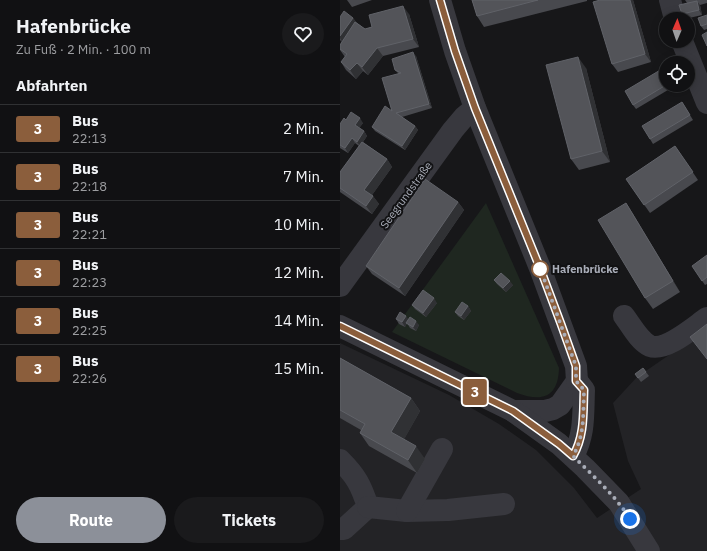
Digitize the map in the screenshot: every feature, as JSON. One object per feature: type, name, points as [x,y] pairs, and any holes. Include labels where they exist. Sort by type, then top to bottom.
[{"type":"street","points":[[440,0],[455,51],[475,108],[540,268],[576,366],[576,381],[560,405],[546,411],[513,411]]},
{"type":"street","points":[[670,0],[673,12]]},
{"type":"street","points":[[685,48],[707,103]]},
{"type":"street","name":"Seegrundstraße","points":[[340,286],[453,130],[464,117],[475,108]]},
{"type":"street","points":[[624,316],[641,339],[651,346],[658,347],[666,345],[678,338],[707,318]]},
{"type":"street","points":[[340,326],[513,411],[559,444],[608,491],[624,510],[649,551]]},
{"type":"street","points":[[573,456],[581,440],[583,419],[584,390],[576,381]]},
{"type":"street","points":[[407,511],[442,449]]},
{"type":"street","points":[[340,460],[352,472],[362,488],[368,507]]},
{"type":"street","points":[[340,529],[344,529],[368,507],[407,511],[448,510],[504,504]]},
{"type":"shaded area","points":[[486,203],[559,368],[556,386],[547,395],[541,397],[526,396],[517,393],[392,332]]},
{"type":"shaded area","points":[[707,329],[707,551],[340,551],[340,343],[449,395],[499,424],[536,450],[574,488],[597,518],[641,489],[628,461],[613,403],[637,377]]},
{"type":"building","points":[[472,0],[538,0],[477,16]]},
{"type":"building","points":[[600,0],[630,0],[645,54],[612,64],[593,2]]},
{"type":"building","points":[[697,1],[699,10],[681,12],[679,5]]},
{"type":"building","points":[[403,6],[413,39],[377,48],[362,67],[357,63],[350,70],[341,62],[347,54],[340,49],[340,45],[355,22],[365,29],[372,27],[369,15]]},
{"type":"building","points":[[344,11],[353,18],[340,36],[340,17]]},
{"type":"building","points":[[707,15],[707,24],[701,26],[698,18]]},
{"type":"building","points":[[707,32],[707,46],[702,35]]},
{"type":"building","points":[[413,52],[429,104],[396,113],[415,126],[402,146],[372,127],[385,106],[392,111],[382,78],[401,73],[395,70],[392,59]]},
{"type":"building","points":[[578,57],[602,151],[571,159],[546,65]]},
{"type":"building","points":[[659,71],[659,89],[633,105],[625,91]]},
{"type":"building","points":[[682,102],[690,115],[650,139],[642,126]]},
{"type":"building","points":[[351,112],[360,118],[355,125],[364,131],[357,142],[352,138],[345,148],[340,145],[340,124],[344,118],[346,120]]},
{"type":"building","points":[[362,142],[387,159],[364,190],[373,196],[366,206],[340,188],[340,172]]},
{"type":"building","points":[[675,146],[693,172],[644,205],[626,179]]},
{"type":"building","points":[[425,179],[458,202],[399,288],[366,266]]},
{"type":"building","points":[[626,203],[673,281],[645,298],[598,220]]},
{"type":"building","points":[[707,255],[707,277],[702,281],[692,266]]},
{"type":"building","points":[[501,273],[510,281],[503,288],[494,280]]},
{"type":"building","points":[[423,290],[434,298],[423,313],[412,305]]},
{"type":"building","points":[[462,302],[468,306],[461,316],[455,312]]},
{"type":"building","points":[[400,312],[406,316],[402,322],[396,319]]},
{"type":"building","points":[[410,317],[416,321],[413,327],[406,323]]},
{"type":"building","points":[[707,324],[707,359],[690,337]]},
{"type":"building","points":[[340,358],[411,398],[391,432],[416,446],[408,460],[360,433],[365,424],[340,410]]},
{"type":"building","points":[[643,368],[646,372],[638,378],[635,374]]},
{"type":"bus line","name":"3","points":[[340,326],[513,411],[573,456],[578,447],[581,440],[582,431],[584,390],[576,381],[576,366],[561,324],[540,268],[475,108],[455,51],[440,0]]},
{"type":"place","name":"Hafenbrücke","points":[[540,269]]},
{"type":"route","points":[[540,269],[576,366],[576,381],[584,390],[581,440],[573,456],[608,491],[630,519]]}]
